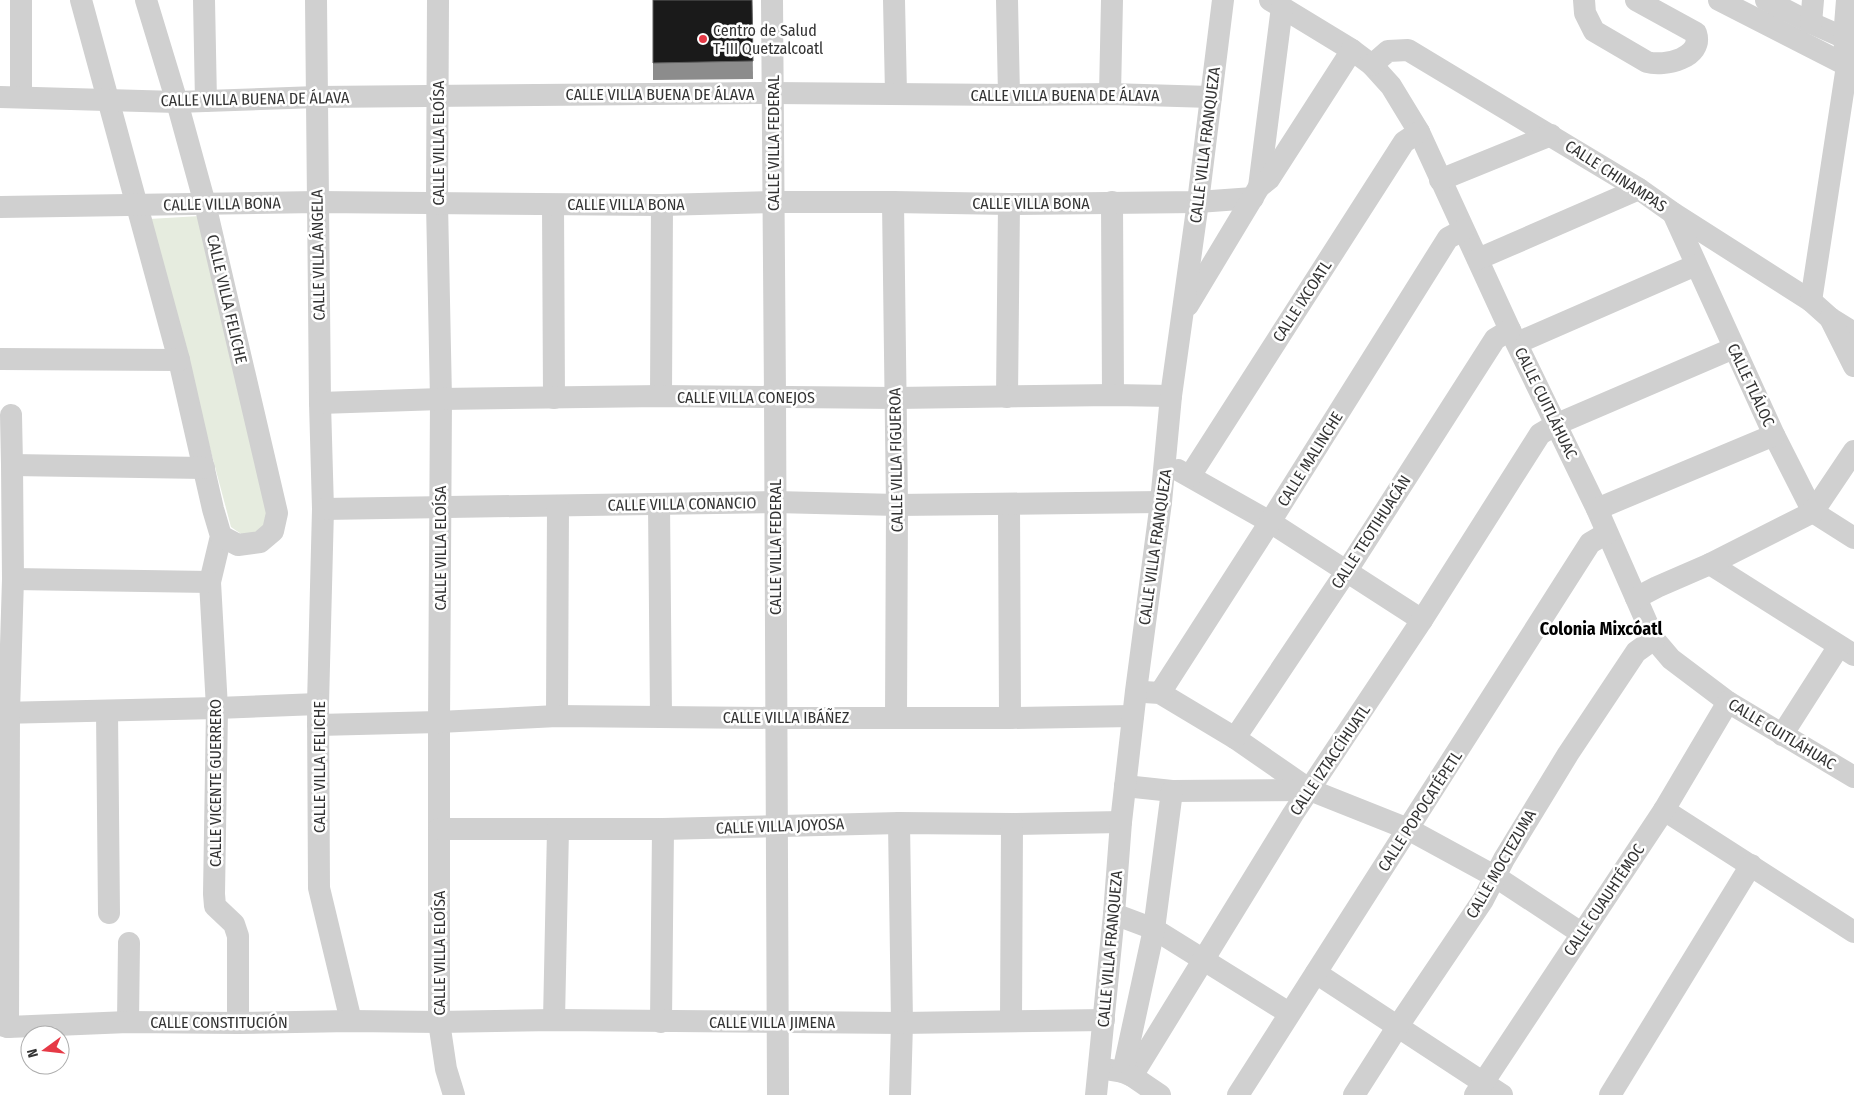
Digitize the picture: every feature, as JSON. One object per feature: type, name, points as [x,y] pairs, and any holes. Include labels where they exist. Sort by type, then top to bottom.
[{"type":"street","points":[[11,98],[21,0]]},
{"type":"street","points":[[81,0],[180,360],[221,536]]},
{"type":"street","name":"CALLE VILLA FELICHE","points":[[146,0],[178,102],[205,204],[277,513],[273,531],[260,542],[238,545],[221,536]]},
{"type":"street","points":[[204,0],[206,101]]},
{"type":"street","name":"CALLE VILLA ÁNGELA","points":[[316,0],[320,403],[323,509]]},
{"type":"street","name":"CALLE VILLA ELOÍSA","points":[[438,0],[437,203],[441,399],[438,722],[439,1022],[446,1069],[454,1095]]},
{"type":"street","name":"CALLE VILLA FEDERAL","points":[[772,0],[776,397],[778,1095]]},
{"type":"street","points":[[894,0],[896,93]]},
{"type":"street","points":[[1007,0],[1009,95]]},
{"type":"street","points":[[1110,94],[1112,0]]},
{"type":"street","name":"CALLE VILLA FRANQUEZA","points":[[1096,1095],[1121,822],[1133,716],[1166,463],[1171,396],[1198,202],[1223,0]]},
{"type":"street","points":[[1584,0],[1585,13],[1594,31],[1646,62],[1666,64],[1693,52],[1698,44],[1696,33],[1636,0]]},
{"type":"street","points":[[1719,0],[1851,67]]},
{"type":"street","points":[[1810,23],[1814,0]]},
{"type":"street","points":[[1811,301],[1851,67],[1848,0]]},
{"type":"street","points":[[1773,2],[1810,23],[1849,40]]},
{"type":"street","points":[[1256,193],[1276,3]]},
{"type":"street","name":"CALLE CUITLÁHUAC","points":[[1276,3],[1352,50],[1372,65],[1390,86],[1419,132],[1463,230],[1597,509],[1654,639],[1671,659],[1728,702],[1854,777]]},
{"type":"street","points":[[1183,312],[1256,193],[1269,179],[1352,50]]},
{"type":"street","name":"CALLE CHINAMPAS","points":[[1372,65],[1388,51],[1408,50],[1639,189],[1672,213],[1811,301],[1830,318],[1854,333]]},
{"type":"street","name":"CALLE VILLA BUENA DE ÁLAVA","points":[[11,98],[178,102],[317,97],[773,93],[1211,96]]},
{"type":"street","name":"CALLE IXCOATL","points":[[1190,476],[1404,142],[1419,132]]},
{"type":"street","points":[[1440,180],[1551,135]]},
{"type":"street","points":[[1478,260],[1639,189]]},
{"type":"street","name":"CALLE VILLA BONA","points":[[0,207],[318,202],[662,205],[773,202],[1009,204],[1198,202],[1256,193]]},
{"type":"street","name":"CALLE VILLA FIGUEROA","points":[[893,202],[897,505],[896,718]]},
{"type":"street","points":[[1112,202],[1113,395]]},
{"type":"street","points":[[1007,397],[1009,204]]},
{"type":"street","points":[[553,205],[554,398]]},
{"type":"street","points":[[661,396],[662,205]]},
{"type":"street","name":"CALLE TLÁLOC","points":[[1672,213],[1774,435],[1813,512]]},
{"type":"street","name":"CALLE MALINCHE","points":[[1160,693],[1448,238],[1463,230]]},
{"type":"street","name":"CALLE TEOTIHUACÁN","points":[[1234,738],[1346,572],[1495,339],[1514,336],[1696,265]]},
{"type":"street","points":[[1830,318],[1854,366]]},
{"type":"street","name":"CALLE IZTACCÍHUATL","points":[[1127,1074],[1204,960],[1293,814],[1422,620],[1540,434],[1557,424],[1734,348]]},
{"type":"street","points":[[0,359],[180,360]]},
{"type":"street","name":"CALLE VILLA CONEJOS","points":[[320,403],[441,399],[661,396],[896,398],[1171,396]]},
{"type":"street","points":[[4,1026],[4,712],[12,579],[10,415]]},
{"type":"street","points":[[1597,509],[1774,435]]},
{"type":"street","points":[[1636,598],[1710,564],[1813,512],[1854,452]]},
{"type":"street","points":[[1166,463],[1270,522],[1422,620]]},
{"type":"street","points":[[12,465],[204,468]]},
{"type":"street","name":"CALLE VILLA CONANCIO","points":[[323,509],[775,502],[897,505],[1161,502]]},
{"type":"street","points":[[1009,504],[1010,718]]},
{"type":"street","points":[[659,505],[660,716]]},
{"type":"street","points":[[557,716],[558,506]]},
{"type":"street","name":"CALLE VILLA FELICHE","points":[[323,509],[318,714],[319,888],[351,1021]]},
{"type":"street","points":[[1813,512],[1854,538]]},
{"type":"street","name":"CALLE POPOCATÉPETL","points":[[1238,1095],[1590,543],[1607,534]]},
{"type":"street","name":"CALLE VICENTE GUERRERO","points":[[221,536],[210,582],[217,708],[215,906],[234,924],[238,936],[238,1023]]},
{"type":"street","points":[[1710,564],[1847,651],[1782,735]]},
{"type":"street","points":[[12,579],[210,582]]},
{"type":"street","name":"CALLE MOCTEZUMA","points":[[1354,1095],[1483,900],[1504,859],[1573,746],[1636,652],[1654,639]]},
{"type":"street","points":[[1136,691],[1160,693],[1234,738],[1310,790],[1408,830],[1496,877],[1581,933]]},
{"type":"street","name":"CALLE CUAUHTÉMOC","points":[[1479,1089],[1664,810],[1728,702]]},
{"type":"street","name":"CALLE VILLA IBÁÑEZ","points":[[4,712],[217,708],[438,722],[557,716],[1010,718],[1133,716]]},
{"type":"street","points":[[107,711],[109,913]]},
{"type":"street","points":[[1125,786],[1172,792],[1310,790]]},
{"type":"street","points":[[1127,1074],[1154,929],[1172,792]]},
{"type":"street","points":[[1664,810],[1854,932]]},
{"type":"street","points":[[899,822],[902,1024],[900,1095]]},
{"type":"street","name":"CALLE VILLA JOYOSA","points":[[439,829],[662,830],[899,822],[1012,824],[1121,822]]},
{"type":"street","points":[[1011,1021],[1012,824]]},
{"type":"street","points":[[554,1020],[558,829]]},
{"type":"street","points":[[660,1022],[662,830]]},
{"type":"street","points":[[1610,1095],[1751,865]]},
{"type":"street","points":[[1114,914],[1154,929],[1289,1013]]},
{"type":"street","points":[[128,943],[128,1022]]},
{"type":"street","points":[[1316,974],[1398,1026],[1479,1089],[1502,1095]]},
{"type":"street","name":"CALLE VILLA JIMENA","points":[[439,1022],[554,1020],[660,1022],[777,1021],[902,1024],[1104,1020]]},
{"type":"street","name":"CALLE CONSTITUCIÓN","points":[[4,1026],[128,1022],[439,1022]]},
{"type":"street","points":[[1099,1068],[1127,1074],[1160,1095]]},
{"type":"shaded area","points":[[200,216],[271,512],[263,530],[256,534],[244,536],[231,527],[149,219]]},
{"type":"building","name":"Centro de Salud T-III Quetzalcoatl","points":[[653,0],[752,0],[753,61],[653,63]]},
{"type":"place","name":"Centro de Salud T-III Quetzalcoatl","points":[[703,39]]},
{"type":"district","name":"Colonia Mixcóatl","points":[[1601,629]]}]
